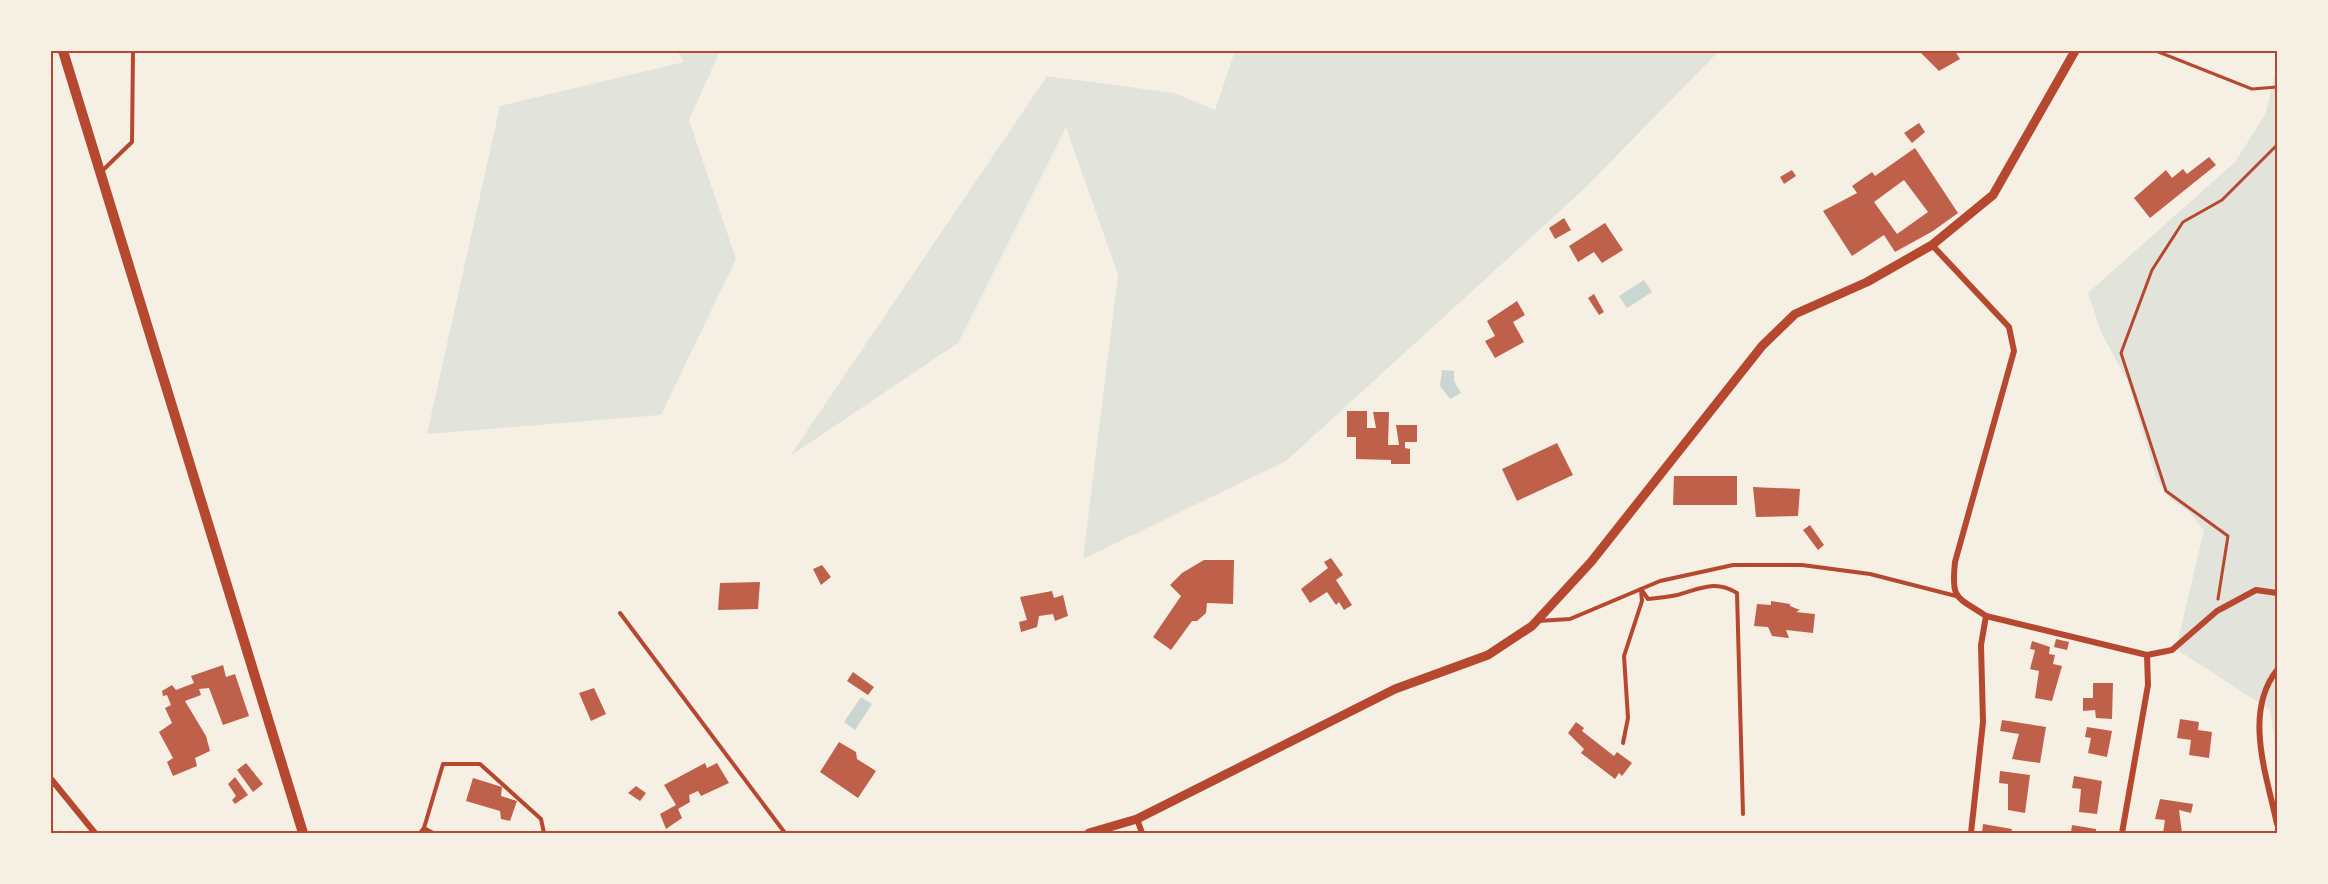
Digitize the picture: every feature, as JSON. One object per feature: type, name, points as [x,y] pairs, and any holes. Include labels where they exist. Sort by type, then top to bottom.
[{"type":"main road","points":[[63,51],[303,833]]},
{"type":"street","points":[[1089,833],[1137,819],[1395,689],[1488,656],[1536,622],[1591,562],[1762,346],[1795,314],[1867,282],[1932,245],[1993,195],[2075,51]]},
{"type":"street","points":[[1932,245],[2009,327],[2014,351],[1955,562],[1953,585],[1956,596],[1986,616],[2147,655],[2172,651],[2217,610],[2256,590],[2277,593]]},
{"type":"street","points":[[1971,833],[1983,722],[1981,645],[1986,616]]},
{"type":"street","points":[[2122,833],[2148,685],[2147,655]]},
{"type":"street","points":[[2277,670],[2266,684],[2258,716],[2277,825]]},
{"type":"street","points":[[51,779],[95,833]]},
{"type":"street","points":[[1137,819],[1142,833]]},
{"type":"lane","points":[[101,172],[132,142],[133,51]]},
{"type":"lane","points":[[1536,622],[1570,619],[1660,581],[1733,565],[1802,565],[1870,574],[1956,596]]},
{"type":"lane","points":[[1641,589],[1648,599],[1676,595],[1710,585],[1725,586],[1737,593],[1743,814]]},
{"type":"lane","points":[[1623,743],[1628,718],[1624,656],[1642,601],[1641,589]]},
{"type":"lane","points":[[620,613],[785,833]]},
{"type":"lane","points":[[420,833],[424,828],[443,764],[480,764],[541,819],[544,833]]},
{"type":"lane","points":[[424,828],[433,833]]},
{"type":"path","points":[[2156,51],[2252,89],[2277,87]]},
{"type":"path","points":[[2217,610],[2228,536],[2166,490],[2121,353],[2152,270],[2183,222],[2222,200],[2277,145]]},
{"type":"shaded area","points":[[677,51],[720,51],[689,120],[736,259],[661,415],[427,434],[500,106],[684,62]]},
{"type":"shaded area","points":[[1235,51],[1719,51],[1584,189],[1286,461],[1083,559],[1118,275],[1066,127],[958,343],[790,456],[1047,76],[1174,93],[1215,110]]},
{"type":"shaded area","points":[[2277,64],[2277,758],[2270,710],[2176,649],[2204,530],[2189,512],[2171,499],[2157,480],[2128,382],[2101,332],[2088,293],[2235,162],[2266,113]]},
{"type":"shaded area","points":[[1644,280],[1652,292],[1627,308],[1619,296]]},
{"type":"shaded area","points":[[1442,370],[1454,371],[1454,381],[1461,393],[1450,399],[1440,386]]},
{"type":"shaded area","points":[[861,697],[872,704],[855,730],[844,722]]},
{"type":"building","points":[[1919,51],[1955,51],[1960,59],[1939,71]]},
{"type":"building","points":[[1919,123],[1925,132],[1912,143],[1904,133]]},
{"type":"building","points":[[1915,148],[1958,213],[1933,231],[1895,252],[1884,235],[1852,256],[1823,211],[1857,193],[1852,186],[1872,172],[1875,176]],"holes":[[[1904,180],[1928,212],[1897,234],[1874,202]]]},
{"type":"building","points":[[2209,157],[2216,165],[2150,218],[2134,198],[2166,170],[2172,178],[2183,169],[2187,174]]},
{"type":"building","points":[[1792,170],[1796,176],[1784,184],[1780,177]]},
{"type":"building","points":[[1564,218],[1571,230],[1555,239],[1549,228]]},
{"type":"building","points":[[1605,223],[1623,250],[1602,263],[1594,252],[1578,262],[1569,246]]},
{"type":"building","points":[[1594,294],[1604,312],[1599,315],[1588,298]]},
{"type":"building","points":[[1517,301],[1525,315],[1513,322],[1524,342],[1495,358],[1485,341],[1495,336],[1487,321]]},
{"type":"building","points":[[1347,411],[1367,411],[1367,428],[1376,428],[1373,412],[1389,412],[1388,445],[1399,445],[1396,425],[1417,425],[1417,442],[1405,442],[1405,448],[1410,449],[1410,464],[1391,464],[1391,460],[1356,459],[1356,437],[1347,437]]},
{"type":"building","points":[[1557,443],[1573,475],[1517,501],[1502,469]]},
{"type":"building","points":[[1674,476],[1737,476],[1737,505],[1673,505]]},
{"type":"building","points":[[1753,487],[1800,489],[1798,516],[1756,517]]},
{"type":"building","points":[[1810,525],[1824,545],[1818,550],[1803,530]]},
{"type":"building","points":[[1331,558],[1343,575],[1336,580],[1352,605],[1344,610],[1339,602],[1336,605],[1327,592],[1310,603],[1301,589],[1328,568],[1324,562]]},
{"type":"building","points":[[1204,560],[1234,560],[1233,604],[1207,603],[1206,613],[1197,621],[1192,621],[1171,650],[1153,637],[1181,596],[1170,585],[1182,573]]},
{"type":"building","points":[[822,565],[831,577],[821,585],[813,569]]},
{"type":"building","points":[[760,582],[758,609],[718,610],[720,583]]},
{"type":"building","points":[[1052,591],[1054,598],[1063,595],[1068,616],[1055,621],[1053,614],[1039,616],[1037,627],[1021,632],[1019,622],[1027,620],[1020,597]]},
{"type":"building","points":[[1771,601],[1790,604],[1800,610],[1796,612],[1815,614],[1813,633],[1786,630],[1789,638],[1772,636],[1768,627],[1754,626],[1757,604],[1771,605]]},
{"type":"building","points":[[2056,639],[2069,642],[2067,650],[2054,647]]},
{"type":"building","points":[[2032,641],[2050,647],[2049,654],[2055,655],[2053,664],[2062,666],[2052,701],[2035,698],[2039,671],[2030,669],[2035,650],[2030,649]]},
{"type":"building","points":[[223,665],[226,677],[235,674],[249,716],[223,725],[209,688],[199,689],[201,695],[185,701],[206,736],[210,751],[195,758],[197,766],[173,776],[167,762],[173,758],[159,732],[172,723],[165,708],[171,705],[167,695],[163,696],[162,691],[172,685],[176,690],[194,683],[191,676]]},
{"type":"building","points":[[853,672],[874,687],[868,695],[847,681]]},
{"type":"building","points":[[2093,683],[2113,683],[2112,719],[2096,718],[2095,710],[2083,711],[2083,698],[2093,698]]},
{"type":"building","points":[[594,688],[606,714],[591,721],[579,693]]},
{"type":"building","points":[[2180,719],[2199,722],[2198,730],[2212,732],[2209,758],[2189,755],[2191,740],[2177,738]]},
{"type":"building","points":[[2002,720],[2046,727],[2040,763],[2012,759],[2019,734],[2000,731]]},
{"type":"building","points":[[1576,722],[1584,728],[1582,731],[1614,756],[1617,752],[1632,763],[1622,776],[1619,773],[1615,779],[1581,753],[1584,749],[1568,733]]},
{"type":"building","points":[[2087,727],[2112,731],[2107,757],[2088,753],[2091,738],[2085,737]]},
{"type":"building","points":[[839,742],[856,752],[857,759],[876,771],[858,798],[820,772]]},
{"type":"building","points":[[246,763],[263,784],[253,792],[237,770]]},
{"type":"building","points":[[705,763],[707,768],[717,763],[729,783],[701,796],[698,791],[689,795],[690,802],[678,809],[682,818],[666,829],[660,814],[676,805],[664,785]]},
{"type":"building","points":[[2000,771],[2030,775],[2025,813],[2008,810],[2008,784],[1999,783]]},
{"type":"building","points":[[2074,776],[2102,781],[2097,814],[2079,812],[2081,789],[2072,788]]},
{"type":"building","points":[[235,777],[248,795],[235,804],[232,800],[236,796],[228,784]]},
{"type":"building","points":[[473,778],[502,787],[501,796],[517,801],[510,821],[501,819],[500,811],[466,801]]},
{"type":"building","points":[[636,786],[646,793],[640,801],[628,793]]},
{"type":"building","points":[[2160,799],[2193,804],[2191,813],[2179,810],[2182,833],[2163,833],[2165,820],[2155,819]]},
{"type":"building","points":[[1983,824],[2012,829],[2011,833],[1982,833]]},
{"type":"building","points":[[2072,825],[2096,829],[2096,833],[2071,833]]}]
